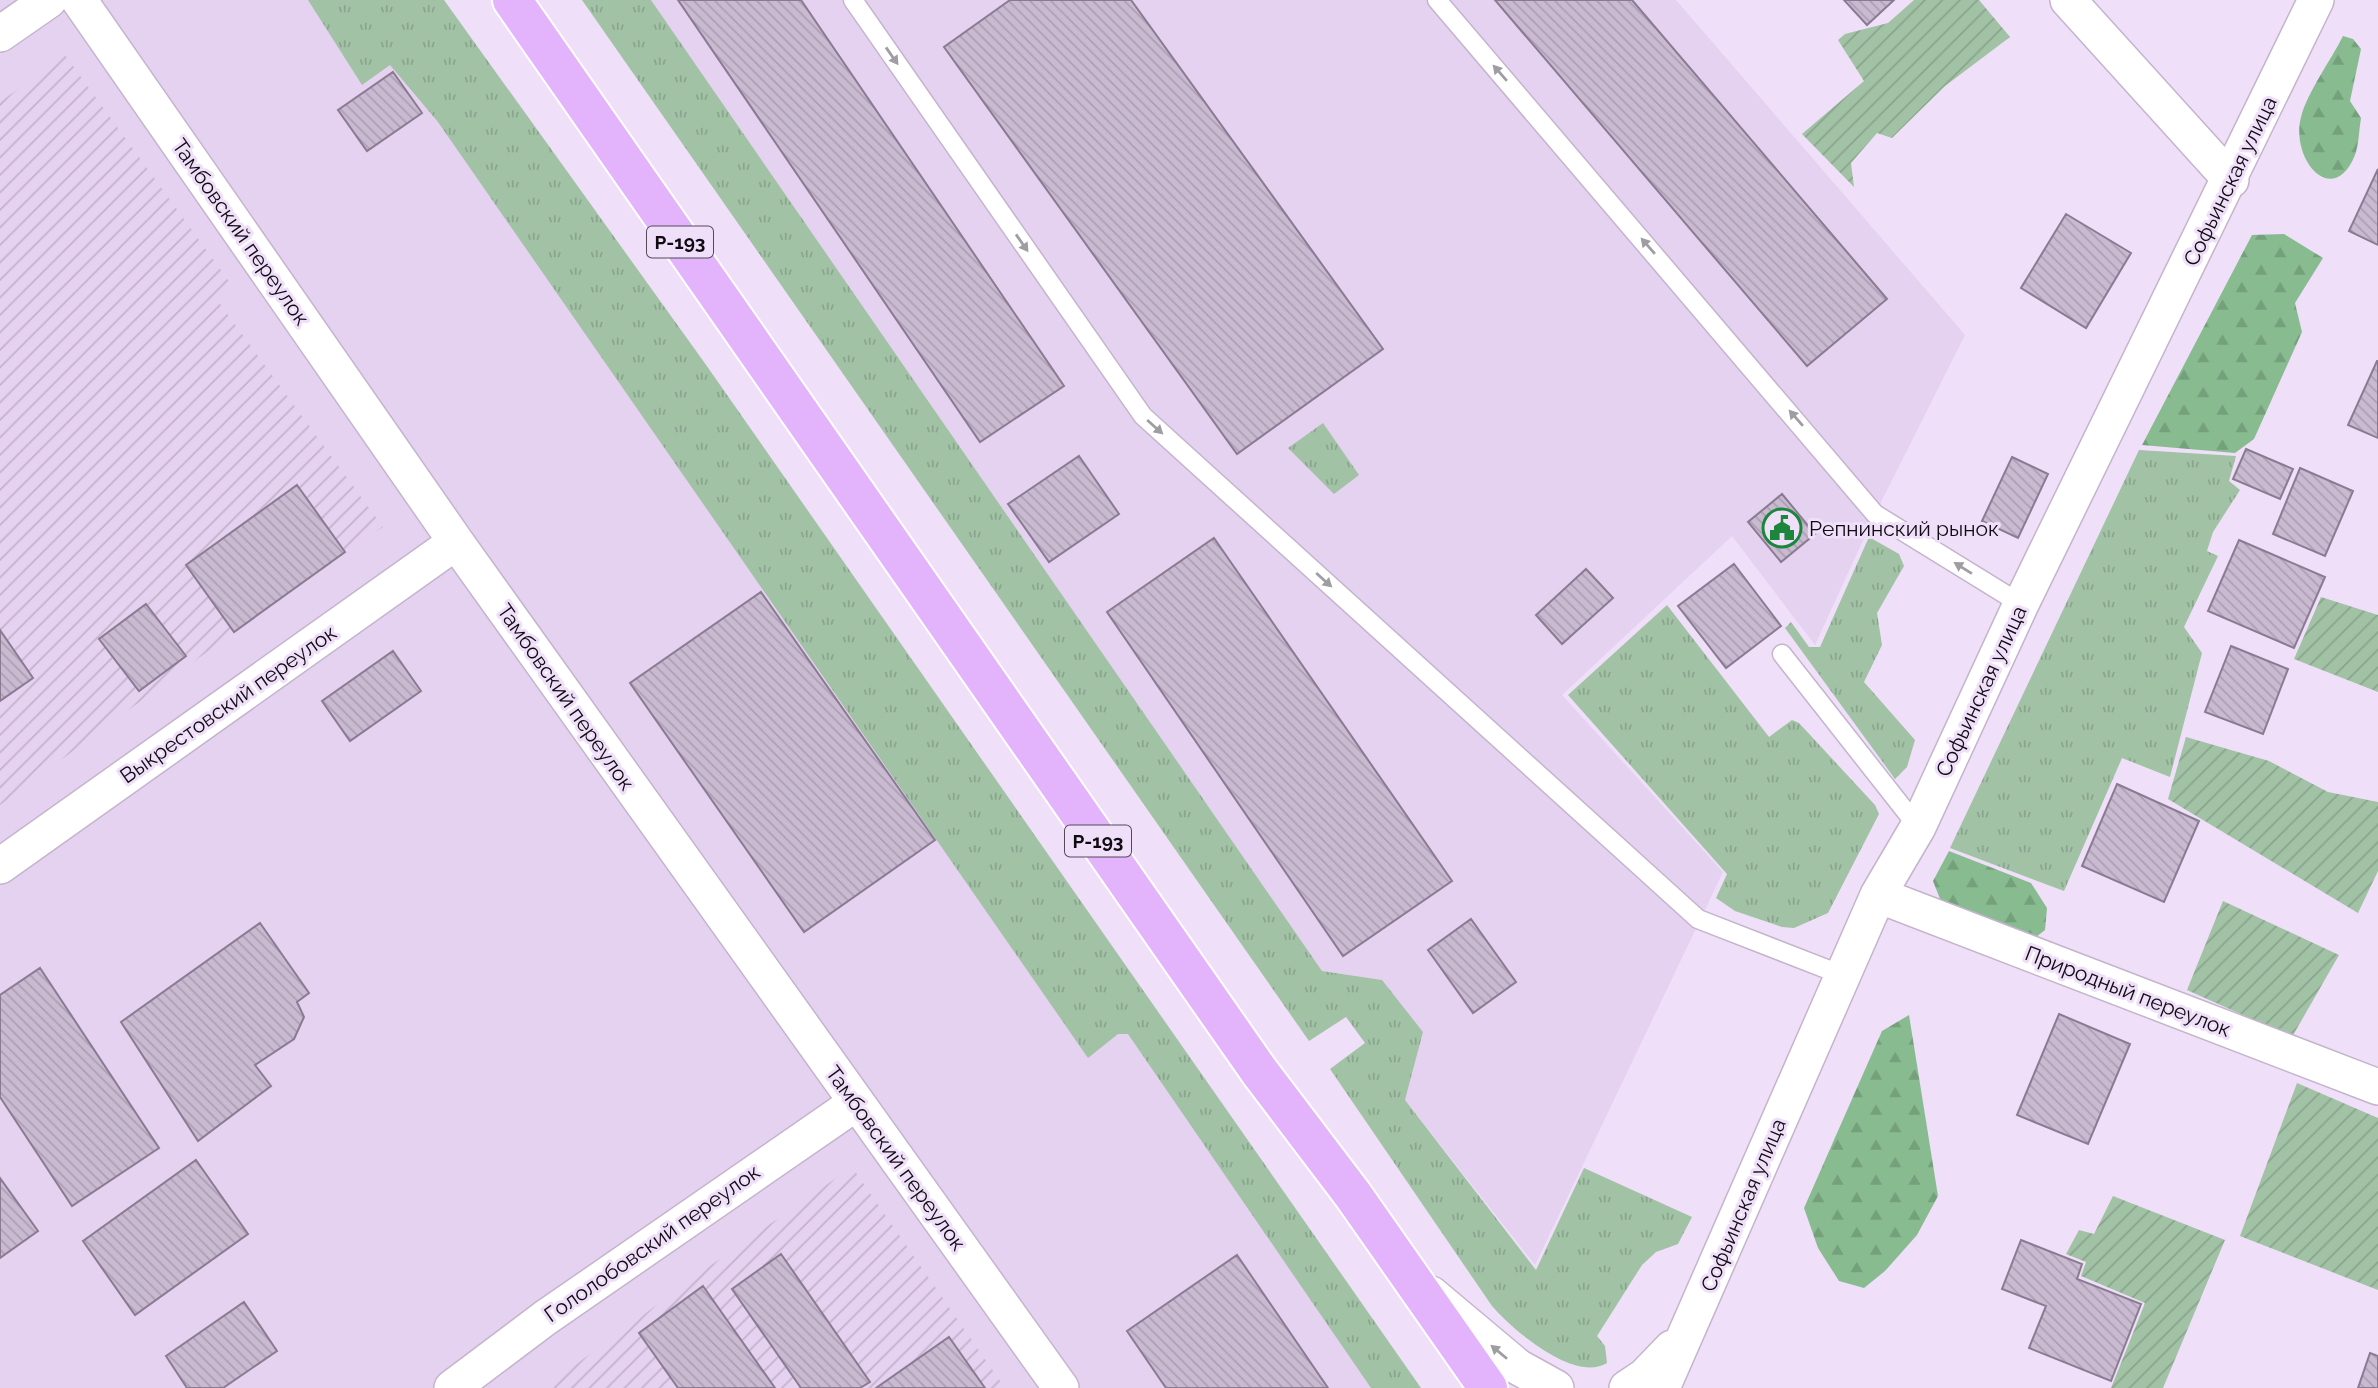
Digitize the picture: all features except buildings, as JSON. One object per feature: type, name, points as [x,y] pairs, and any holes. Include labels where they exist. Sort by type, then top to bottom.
[{"type":"highway","name":"Р-193","points":[[512,0],[1259,1071],[1353,1195],[1489,1388]]},
{"type":"street","points":[[0,34],[49,0]]},
{"type":"street","name":"Тамбовский переулок","points":[[79,0],[456,542],[1061,1388]]},
{"type":"street","points":[[2068,0],[2231,180]]},
{"type":"street","name":"Софьинская улица","points":[[1662,1388],[1878,895],[1918,827],[2021,604],[2231,180],[2316,0]]},
{"type":"street","name":"Выкрестовский переулок","points":[[0,866],[456,542]]},
{"type":"street","name":"Природный переулок","points":[[1878,895],[2378,1087]]},
{"type":"street","name":"Гололобовский переулок","points":[[452,1388],[556,1310],[856,1103]]},
{"type":"street","points":[[1409,1274],[1506,1358],[1556,1388]]},
{"type":"street","points":[[1627,1388],[1645,1376],[1666,1355],[1704,1294]]},
{"type":"lane","points":[[853,0],[1143,416],[1698,919],[1842,975]]},
{"type":"lane","points":[[1437,0],[1875,514],[2021,604]]},
{"type":"lane","points":[[1782,654],[1918,827]]},
{"type":"shaded area","points":[[0,0],[434,0],[1409,1388],[0,1388]]},
{"type":"shaded area","name":"Репнинский рынок","points":[[651,0],[1676,0],[1965,335],[1875,514],[1815,645],[1732,536],[1562,695],[1723,872],[1535,1265],[1405,1100],[1423,1032],[1381,980],[1322,971]]},
{"type":"shaded area","points":[[65,55],[231,284],[215,297],[383,527],[234,632],[0,805],[0,102]]},
{"type":"shaded area","points":[[852,1167],[1005,1388],[544,1388],[704,1270]]},
{"type":"green space","points":[[308,0],[444,0],[704,362],[1421,1388],[1371,1388],[1128,1034],[1118,1034],[1088,1058],[438,122],[390,65],[362,85]]},
{"type":"green space","points":[[582,0],[651,0],[1322,971],[1382,980],[1423,1032],[1405,1100],[1536,1270],[1584,1168],[1692,1217],[1678,1244],[1656,1252],[1642,1265],[1597,1336],[1605,1346],[1607,1363],[1593,1367],[1578,1366],[1562,1360],[1529,1340],[1492,1306],[1330,1069],[1365,1043],[1346,1017],[1309,1041]]},
{"type":"green space","points":[[1914,0],[1979,0],[2010,37],[1945,86],[1892,138],[1877,133],[1851,163],[1854,187],[1802,134],[1864,81],[1838,40],[1845,34],[1888,23]]},
{"type":"green space","points":[[2343,36],[2353,39],[2361,49],[2350,101],[2361,118],[2359,137],[2355,155],[2346,171],[2336,178],[2325,178],[2307,162],[2299,133],[2301,117],[2314,87]]},
{"type":"green space","points":[[2284,234],[2323,258],[2295,303],[2302,332],[2254,439],[2235,453],[2142,445],[2252,235]]},
{"type":"green space","points":[[1323,423],[1359,475],[1334,494],[1288,448]]},
{"type":"green space","points":[[2139,450],[2236,456],[2229,481],[2240,490],[2213,532],[2207,551],[2218,556],[2184,627],[2202,653],[2170,777],[2122,758],[2064,891],[1950,848]]},
{"type":"green space","points":[[1869,537],[1899,554],[1904,566],[1877,613],[1882,645],[1864,682],[1915,740],[1907,767],[1895,779],[1785,628],[1791,622],[1809,647],[1820,647]]},
{"type":"green space","points":[[2321,597],[2378,615],[2378,692],[2294,659]]},
{"type":"green space","points":[[1667,605],[1769,737],[1792,720],[1799,723],[1875,805],[1879,814],[1828,913],[1794,928],[1782,927],[1735,911],[1716,898],[1727,874],[1568,695]]},
{"type":"green space","points":[[2186,737],[2269,761],[2328,792],[2378,802],[2378,871],[2358,913],[2168,799]]},
{"type":"green space","points":[[1949,851],[2031,883],[2047,908],[2045,930],[2031,941],[1942,904],[1933,881]]},
{"type":"green space","points":[[2223,901],[2339,955],[2292,1037],[2187,990]]},
{"type":"green space","points":[[1909,1015],[1938,1196],[1917,1235],[1885,1271],[1864,1288],[1839,1281],[1818,1248],[1804,1208],[1882,1031]]},
{"type":"green space","points":[[2297,1083],[2378,1118],[2378,1290],[2240,1236]]},
{"type":"green space","points":[[2113,1196],[2225,1240],[2163,1388],[2111,1388],[2145,1303],[2081,1276],[2086,1262],[2066,1254],[2079,1230],[2094,1234]]},
{"type":"place","name":"Репнинский рынок","points":[[1782,528]]}]
